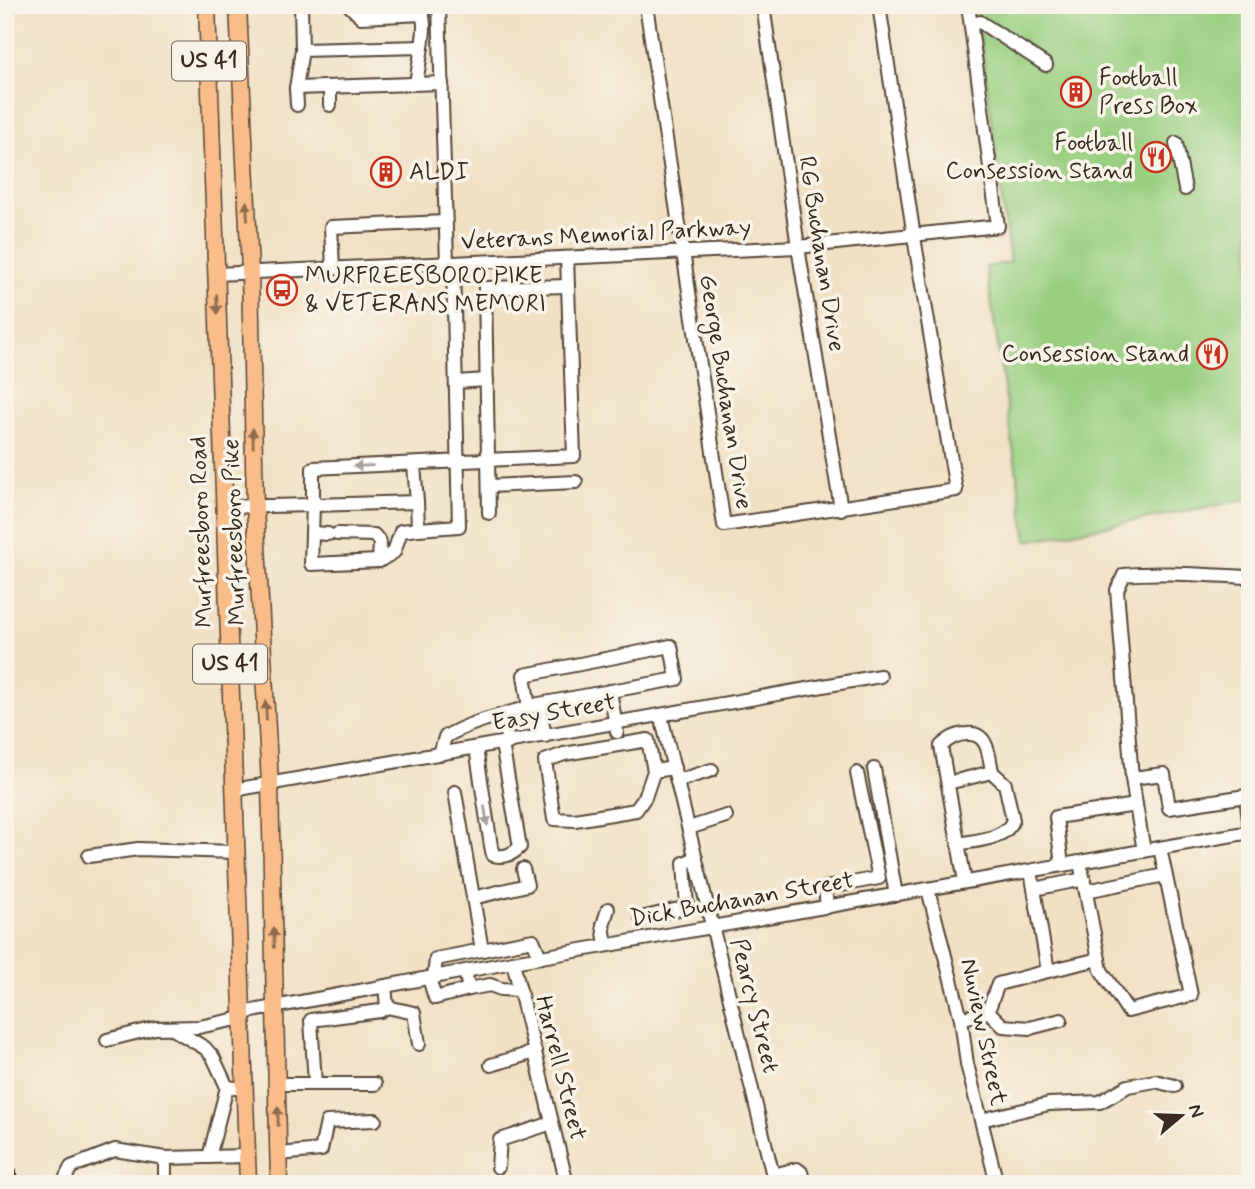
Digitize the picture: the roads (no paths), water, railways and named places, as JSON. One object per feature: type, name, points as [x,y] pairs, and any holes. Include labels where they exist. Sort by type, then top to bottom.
[{"type":"main road","name":"Murfreesboro Road","points":[[206,5],[248,1184]]},
{"type":"main road","name":"Murfreesboro Pike","points":[[238,5],[250,272],[255,507],[270,784],[279,1184]]},
{"type":"street","points":[[297,105],[296,88],[302,50],[301,5]]},
{"type":"street","points":[[349,5],[361,18],[420,10],[424,28],[416,83]]},
{"type":"street","points":[[439,5],[446,222],[456,382],[458,462],[459,526],[401,531],[394,552],[379,561],[312,564],[313,468],[414,465],[458,462],[490,460],[575,456],[567,258]]},
{"type":"street","name":"George Buchanan Drive","points":[[646,5],[724,524],[841,509],[956,490],[879,5]]},
{"type":"street","name":"RG Buchanan Drive","points":[[762,5],[841,509]]},
{"type":"street","points":[[968,5],[971,24],[980,22],[1046,65]]},
{"type":"street","name":"Veterans Memorial Parkway","points":[[216,274],[798,247],[914,237],[998,226],[971,24]]},
{"type":"street","points":[[302,50],[422,47]]},
{"type":"street","points":[[296,88],[442,83]]},
{"type":"street","points":[[330,87],[330,105]]},
{"type":"street","points":[[1176,143],[1185,189]]},
{"type":"street","points":[[333,268],[331,227],[446,222]]},
{"type":"street","points":[[489,513],[485,288],[568,286]]},
{"type":"street","points":[[456,382],[488,380]]},
{"type":"street","points":[[414,465],[418,529]]},
{"type":"street","points":[[490,486],[576,482]]},
{"type":"street","points":[[224,507],[417,502]]},
{"type":"street","points":[[312,533],[374,535],[380,542],[379,561]]},
{"type":"street","points":[[1144,851],[1132,778],[1116,590],[1124,575],[1158,572],[1250,577]]},
{"type":"street","points":[[440,754],[445,737],[459,729],[503,715],[534,706],[677,679],[671,646],[524,675],[534,706],[564,754]]},
{"type":"street","name":"Easy Street","points":[[234,790],[880,676]]},
{"type":"street","points":[[610,691],[619,744]]},
{"type":"street","points":[[476,748],[491,846],[493,855],[500,857],[513,853],[520,847],[503,715]]},
{"type":"street","name":"Pearcy Street","points":[[661,716],[774,1179]]},
{"type":"street","points":[[958,844],[1001,834],[1011,826],[1013,820],[1004,784],[992,772],[988,747],[981,736],[972,733],[960,734],[941,746],[948,783],[958,844],[965,883]]},
{"type":"street","points":[[648,740],[654,771],[645,797],[636,810],[575,821],[554,818],[545,761],[564,754],[619,744],[648,740]]},
{"type":"street","points":[[874,769],[896,895]]},
{"type":"street","points":[[654,771],[675,774],[712,770]]},
{"type":"street","points":[[948,783],[992,772]]},
{"type":"street","points":[[827,906],[825,888],[879,878],[857,773]]},
{"type":"street","points":[[1132,778],[1164,774],[1169,808],[1246,796],[1250,831]]},
{"type":"street","points":[[455,792],[482,950]]},
{"type":"street","points":[[1062,865],[1056,817],[1136,805]]},
{"type":"street","points":[[689,828],[726,816]]},
{"type":"street","name":"Dick Buchanan Street","points":[[107,1040],[155,1028],[199,1027],[276,1007],[540,957],[1250,831]]},
{"type":"street","points":[[1080,862],[1101,970],[1128,1011],[1191,995],[1160,848]]},
{"type":"street","points":[[89,856],[138,849],[236,852]]},
{"type":"street","points":[[641,918],[687,906],[684,863],[696,858]]},
{"type":"street","points":[[473,898],[527,885],[523,869]]},
{"type":"street","points":[[1031,871],[1048,971]]},
{"type":"street","points":[[1034,889],[1165,875]]},
{"type":"street","name":"Nuview Street","points":[[928,889],[961,1019],[967,1064],[996,1184]]},
{"type":"street","points":[[606,946],[603,925],[608,909]]},
{"type":"street","points":[[664,912],[667,934]]},
{"type":"street","points":[[520,990],[500,989],[490,985],[435,998],[432,977],[436,959],[533,940],[540,957]]},
{"type":"street","points":[[988,1011],[998,984],[1099,959]]},
{"type":"street","name":"Harrell Street","points":[[513,962],[567,1184]]},
{"type":"street","points":[[465,971],[469,989]]},
{"type":"street","points":[[385,986],[387,1007]]},
{"type":"street","points":[[314,1084],[311,1020],[380,1011],[387,1007],[414,1013],[419,1044]]},
{"type":"street","points":[[961,1019],[988,1011]]},
{"type":"street","points":[[988,1011],[1003,1026],[1030,1028],[1061,1020]]},
{"type":"street","points":[[171,1028],[205,1048],[227,1087],[209,1157]]},
{"type":"street","points":[[491,1065],[535,1052]]},
{"type":"street","points":[[981,1121],[1049,1104],[1100,1102],[1128,1086],[1155,1081],[1175,1086]]},
{"type":"street","points":[[278,1084],[375,1084]]},
{"type":"street","points":[[227,1087],[244,1089]]},
{"type":"street","points":[[279,1154],[321,1150],[327,1122],[375,1120]]},
{"type":"street","points":[[498,1167],[500,1140],[552,1123]]},
{"type":"street","points":[[68,1184],[66,1177],[71,1167],[115,1150],[165,1158],[247,1156]]},
{"type":"street","points":[[165,1158],[165,1184]]},
{"type":"street","points":[[774,1179],[797,1169],[801,1172],[804,1184]]},
{"type":"railway","points":[[5,1141],[19,1184]]},
{"type":"place","name":"Football Press Box","points":[[1076,92]]},
{"type":"place","name":"Football Consession Stand","points":[[1156,157]]},
{"type":"place","name":"ALDI","points":[[386,172]]},
{"type":"place","name":"MURFREESBORO PIKE & VETERANS MEMORI","points":[[282,290]]},
{"type":"place","name":"Consession Stand","points":[[1212,354]]}]
